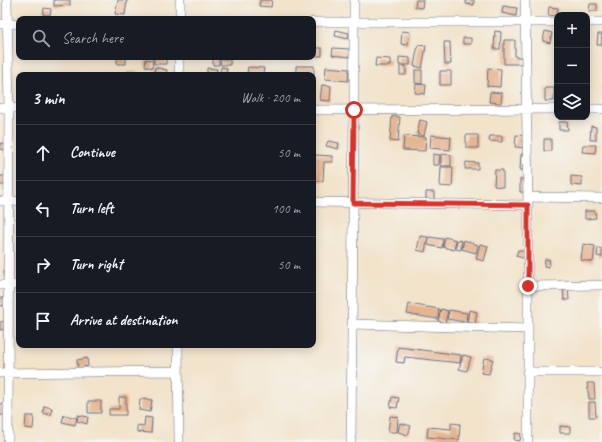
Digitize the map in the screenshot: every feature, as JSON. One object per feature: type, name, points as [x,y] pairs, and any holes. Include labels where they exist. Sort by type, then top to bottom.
[{"type":"street","points":[[7,0],[4,24],[4,285],[5,373],[8,442]]},
{"type":"street","points":[[180,0],[180,16]]},
{"type":"street","points":[[351,442],[354,0]]},
{"type":"street","points":[[525,0],[528,201],[528,442]]},
{"type":"street","points":[[316,22],[554,22]]},
{"type":"street","points":[[590,22],[602,22]]},
{"type":"street","points":[[4,24],[16,24]]},
{"type":"street","points":[[179,60],[179,72]]},
{"type":"street","points":[[5,108],[16,108]]},
{"type":"street","points":[[316,110],[554,109]]},
{"type":"street","points":[[590,109],[602,109]]},
{"type":"street","points":[[316,202],[528,201],[602,198]]},
{"type":"street","points":[[4,201],[16,201]]},
{"type":"street","points":[[4,285],[16,285]]},
{"type":"street","points":[[528,286],[602,285]]},
{"type":"street","points":[[352,324],[528,329]]},
{"type":"street","points":[[178,348],[179,442]]},
{"type":"street","points":[[5,373],[177,371]]},
{"type":"street","points":[[527,372],[602,372]]},
{"type":"building","points":[[54,0],[70,0],[70,5],[54,6]]},
{"type":"building","points":[[118,0],[127,0],[125,15],[115,14]]},
{"type":"building","points":[[260,0],[272,0],[271,7],[259,6]]},
{"type":"building","points":[[416,0],[423,0],[422,8],[415,7]]},
{"type":"building","points":[[466,0],[474,0],[474,5],[466,4]]},
{"type":"building","points":[[590,4],[597,4],[597,11],[589,11]]},
{"type":"building","points":[[503,6],[517,8],[516,16],[502,13]]},
{"type":"building","points":[[549,7],[558,8],[558,12],[554,12],[554,16],[548,15]]},
{"type":"building","points":[[44,8],[51,9],[50,15],[43,15]]},
{"type":"building","points":[[336,30],[349,33],[348,39],[335,36]]},
{"type":"building","points":[[402,31],[410,32],[408,45],[401,44]]},
{"type":"building","points":[[495,31],[501,32],[500,49],[494,49]]},
{"type":"building","points":[[545,31],[552,33],[550,43],[543,41]]},
{"type":"building","points":[[598,34],[602,34],[602,45],[597,45]]},
{"type":"building","points":[[463,38],[471,38],[471,44],[463,44]]},
{"type":"building","points":[[504,40],[515,40],[515,57],[523,57],[523,64],[504,64]]},
{"type":"building","points":[[444,42],[450,42],[451,64],[445,64]]},
{"type":"building","points":[[418,45],[426,46],[422,68],[414,66]]},
{"type":"building","points":[[316,48],[322,48],[322,56],[316,56]]},
{"type":"building","points":[[333,48],[350,49],[349,57],[332,55]]},
{"type":"building","points":[[399,57],[410,58],[410,65],[399,65]]},
{"type":"building","points":[[376,58],[390,59],[390,66],[375,66]]},
{"type":"building","points":[[117,60],[126,60],[126,64],[117,64]]},
{"type":"building","points":[[146,60],[153,60],[152,68],[145,66]]},
{"type":"building","points":[[154,60],[166,60],[166,64],[154,64]]},
{"type":"building","points":[[213,60],[219,60],[219,65],[213,65]]},
{"type":"building","points":[[220,60],[230,60],[230,65],[221,65]]},
{"type":"building","points":[[296,66],[314,66],[314,72],[296,72]]},
{"type":"building","points":[[400,66],[406,66],[406,75],[400,75]]},
{"type":"building","points":[[155,67],[167,70],[167,72],[154,72]]},
{"type":"building","points":[[221,67],[227,68],[226,72],[220,72]]},
{"type":"building","points":[[248,67],[264,68],[263,72],[247,72]]},
{"type":"building","points":[[326,67],[349,69],[348,81],[325,79]]},
{"type":"building","points":[[207,68],[217,69],[216,72],[207,72]]},
{"type":"building","points":[[488,68],[501,69],[500,87],[487,86]]},
{"type":"building","points":[[415,70],[422,70],[422,84],[415,83]]},
{"type":"building","points":[[440,71],[451,71],[451,85],[440,85]]},
{"type":"building","points":[[416,84],[426,85],[425,94],[415,93]]},
{"type":"building","points":[[322,85],[331,86],[330,101],[320,100]]},
{"type":"building","points":[[545,88],[554,88],[554,101],[545,101]]},
{"type":"building","points":[[490,92],[502,93],[501,103],[489,102]]},
{"type":"building","points":[[392,116],[400,117],[398,142],[390,141]]},
{"type":"building","points":[[420,120],[427,122],[424,136],[417,134]]},
{"type":"building","points":[[559,122],[567,122],[568,130],[559,130]]},
{"type":"building","points":[[591,126],[596,127],[596,140],[590,140]]},
{"type":"building","points":[[431,135],[451,137],[450,150],[430,148]]},
{"type":"building","points":[[466,135],[478,135],[478,148],[466,148]]},
{"type":"building","points":[[516,135],[528,136],[528,148],[515,147]]},
{"type":"building","points":[[404,136],[426,137],[425,151],[403,150]]},
{"type":"building","points":[[490,136],[502,136],[502,142],[489,141]]},
{"type":"building","points":[[544,139],[551,139],[551,151],[544,151]]},
{"type":"building","points":[[328,141],[339,143],[338,149],[326,146]]},
{"type":"building","points":[[0,143],[7,144],[6,150],[0,149]]},
{"type":"building","points":[[583,145],[596,145],[595,153],[582,152]]},
{"type":"building","points":[[433,154],[440,155],[439,165],[433,165]]},
{"type":"building","points":[[441,154],[451,155],[451,166],[441,166]]},
{"type":"building","points":[[521,154],[528,155],[527,170],[520,170]]},
{"type":"building","points":[[316,155],[332,156],[332,162],[324,162],[323,181],[316,181]]},
{"type":"building","points":[[466,162],[478,163],[478,169],[465,169]]},
{"type":"building","points":[[441,167],[453,167],[452,187],[440,186]]},
{"type":"building","points":[[495,170],[503,170],[503,187],[494,186]]},
{"type":"building","points":[[0,176],[7,176],[7,185],[0,185]]},
{"type":"building","points":[[571,176],[582,177],[582,186],[571,185]]},
{"type":"building","points":[[520,179],[528,179],[528,192],[520,192]]},
{"type":"building","points":[[426,192],[434,192],[434,200],[426,200]]},
{"type":"building","points":[[585,211],[595,211],[596,218],[585,219]]},
{"type":"building","points":[[420,236],[428,237],[425,252],[417,250]]},
{"type":"building","points":[[429,237],[443,239],[442,248],[428,245]]},
{"type":"building","points":[[445,237],[456,240],[454,250],[443,247]]},
{"type":"building","points":[[457,240],[462,241],[461,250],[455,249]]},
{"type":"building","points":[[464,240],[478,245],[476,253],[462,249]]},
{"type":"building","points":[[480,244],[488,246],[484,261],[476,259]]},
{"type":"building","points":[[583,244],[595,246],[593,262],[581,260]]},
{"type":"building","points":[[598,248],[602,249],[602,257],[597,256]]},
{"type":"building","points":[[518,250],[525,252],[523,258],[516,256]]},
{"type":"building","points":[[545,259],[550,260],[549,267],[544,266]]},
{"type":"building","points":[[563,286],[568,286],[569,300],[564,300]]},
{"type":"building","points":[[0,298],[8,298],[8,305],[0,306]]},
{"type":"building","points":[[409,304],[439,309],[438,319],[407,314]]},
{"type":"building","points":[[441,309],[448,311],[445,323],[438,321]]},
{"type":"building","points":[[449,310],[467,313],[466,322],[447,319]]},
{"type":"building","points":[[469,310],[477,312],[475,324],[467,322]]},
{"type":"building","points":[[9,321],[10,329],[0,330],[0,322]]},
{"type":"building","points":[[398,347],[461,355],[460,363],[405,357],[404,363],[396,362]]},
{"type":"building","points":[[463,355],[471,357],[467,371],[459,369]]},
{"type":"building","points":[[87,358],[88,366],[78,368],[77,360]]},
{"type":"building","points":[[484,358],[493,359],[489,374],[481,373]]},
{"type":"building","points":[[587,383],[594,383],[595,399],[589,399]]},
{"type":"building","points":[[119,397],[126,397],[126,415],[109,415],[109,409],[119,409]]},
{"type":"building","points":[[392,397],[399,398],[397,408],[390,407]]},
{"type":"building","points":[[140,399],[152,400],[150,412],[139,410]]},
{"type":"building","points":[[88,401],[101,401],[101,413],[88,413]]},
{"type":"building","points":[[589,402],[595,402],[596,417],[589,417]]},
{"type":"building","points":[[0,404],[10,404],[10,415],[0,415]]},
{"type":"building","points":[[44,406],[52,408],[51,415],[43,413]]},
{"type":"building","points":[[64,415],[77,418],[75,425],[62,422]]},
{"type":"building","points":[[78,415],[88,417],[87,424],[77,421]]},
{"type":"building","points":[[26,416],[34,416],[33,429],[25,428]]},
{"type":"building","points":[[390,416],[398,417],[397,432],[388,432]]},
{"type":"building","points":[[145,417],[152,418],[151,433],[137,432],[137,425],[144,426]]},
{"type":"building","points":[[400,423],[411,426],[408,435],[398,432]]},
{"type":"building","points":[[451,423],[460,424],[459,440],[427,437],[428,427],[451,429]]},
{"type":"building","points":[[560,426],[570,427],[570,433],[560,433]]},
{"type":"building","points":[[515,433],[521,434],[520,441],[514,440]]},
{"type":"route","points":[[354,110],[353,203],[528,205],[528,286]]}]
